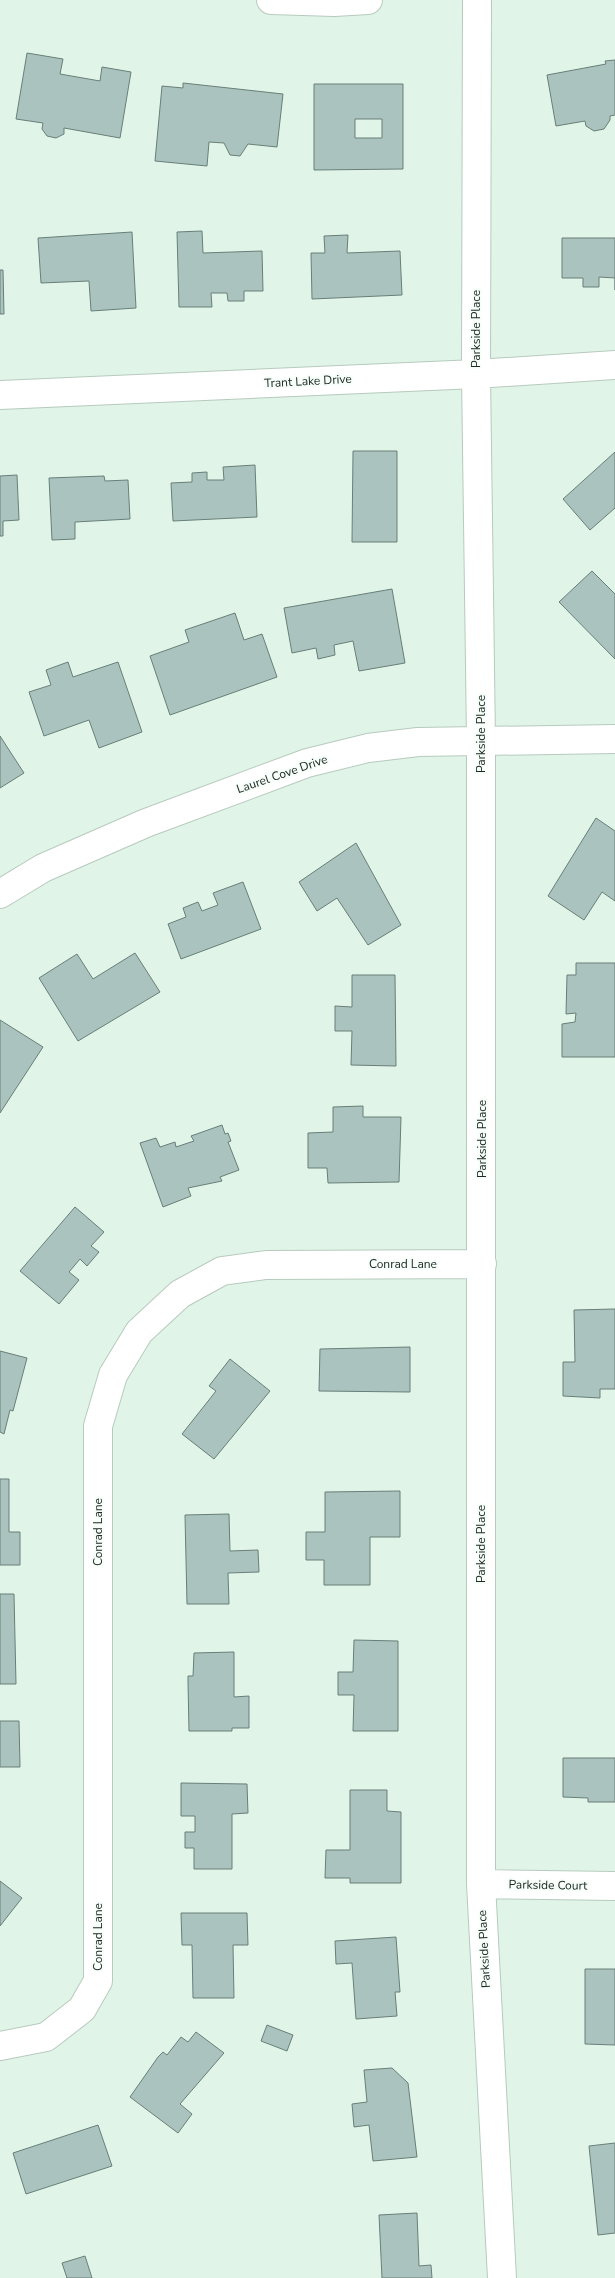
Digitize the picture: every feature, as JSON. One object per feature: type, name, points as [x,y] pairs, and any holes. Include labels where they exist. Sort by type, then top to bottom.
[{"type":"street","points":[[271,0],[334,2],[368,0]]},
{"type":"street","name":"Parkside Place","points":[[477,0],[476,374],[481,740],[481,1884],[502,2278]]},
{"type":"street","name":"Trant Lake Drive","points":[[0,395],[476,374],[615,365]]},
{"type":"street","name":"Laurel Cove Drive","points":[[0,894],[43,868],[146,823],[307,763],[368,748],[418,742],[615,739]]},
{"type":"street","name":"Conrad Lane","points":[[0,2046],[46,2037],[82,2009],[98,1981],[98,1426],[113,1375],[139,1332],[180,1294],[222,1271],[266,1265],[482,1264]]},
{"type":"street","name":"Parkside Court","points":[[481,1884],[615,1886]]},
{"type":"building","points":[[27,53],[63,59],[60,74],[100,81],[102,67],[131,72],[120,138],[64,128],[64,134],[56,138],[47,136],[42,129],[43,123],[16,119]]},
{"type":"building","points":[[615,60],[615,115],[610,116],[610,120],[604,129],[594,131],[586,126],[585,121],[556,126],[547,75],[606,64],[605,61]]},
{"type":"building","points":[[183,83],[283,94],[277,147],[248,144],[240,156],[230,155],[224,143],[209,142],[207,166],[155,161],[162,86],[183,88]]},
{"type":"building","points":[[314,84],[403,84],[403,169],[314,170]],"holes":[[[355,119],[382,119],[382,138],[355,138]]]},
{"type":"building","points":[[202,231],[203,253],[262,251],[263,291],[244,291],[244,301],[228,301],[227,293],[211,293],[212,307],[179,307],[177,232]]},
{"type":"building","points":[[132,232],[136,308],[91,311],[89,281],[41,283],[38,238]]},
{"type":"building","points":[[348,235],[347,253],[400,251],[402,295],[312,299],[311,253],[325,253],[324,236]]},
{"type":"building","points":[[562,238],[615,238],[615,278],[599,277],[599,287],[583,287],[583,278],[562,278]]},
{"type":"building","points":[[0,270],[3,270],[4,314],[0,314]]},
{"type":"building","points":[[353,451],[397,451],[397,542],[352,542]]},
{"type":"building","points":[[615,452],[615,508],[590,530],[563,499]]},
{"type":"building","points":[[255,465],[257,517],[173,521],[171,483],[192,482],[192,473],[207,472],[207,480],[224,480],[223,467]]},
{"type":"building","points":[[17,475],[19,520],[3,521],[3,536],[0,536],[0,476]]},
{"type":"building","points":[[104,476],[105,481],[128,480],[130,519],[75,522],[75,539],[52,540],[49,478]]},
{"type":"building","points":[[592,571],[615,594],[615,659],[559,602]]},
{"type":"building","points":[[392,589],[405,663],[359,671],[353,641],[334,645],[335,655],[318,659],[316,648],[292,653],[284,608]]},
{"type":"building","points":[[235,613],[244,640],[262,634],[277,677],[170,715],[150,656],[189,642],[185,630]]},
{"type":"building","points":[[68,662],[73,677],[118,662],[142,732],[99,748],[89,720],[44,736],[29,692],[51,685],[46,670]]},
{"type":"building","points":[[0,736],[24,773],[0,788]]},
{"type":"building","points":[[596,818],[615,831],[615,901],[602,892],[584,920],[548,896]]},
{"type":"building","points":[[356,843],[401,925],[368,945],[337,898],[317,911],[299,882]]},
{"type":"building","points":[[243,882],[261,929],[181,959],[168,924],[186,917],[183,908],[198,902],[202,911],[218,905],[213,893]]},
{"type":"building","points":[[135,953],[160,992],[78,1041],[39,978],[77,954],[93,979]]},
{"type":"building","points":[[576,963],[615,963],[615,1057],[562,1057],[562,1024],[575,1022],[576,1013],[566,1014],[567,975],[576,975]]},
{"type":"building","points":[[352,975],[395,975],[396,1066],[351,1065],[352,1031],[335,1031],[335,1006],[352,1007]]},
{"type":"building","points":[[0,1020],[43,1047],[0,1113]]},
{"type":"building","points":[[363,1106],[363,1117],[401,1117],[399,1182],[328,1183],[327,1168],[308,1168],[308,1133],[333,1132],[333,1107]]},
{"type":"building","points":[[222,1125],[225,1134],[228,1133],[231,1141],[228,1142],[239,1170],[220,1177],[222,1181],[188,1188],[191,1196],[163,1207],[140,1143],[156,1138],[160,1147],[175,1142],[176,1147],[194,1141],[191,1136]]},
{"type":"building","points":[[75,1207],[104,1232],[91,1246],[99,1252],[87,1266],[80,1259],[69,1272],[79,1280],[59,1304],[20,1271]]},
{"type":"building","points":[[615,1309],[615,1389],[600,1389],[600,1398],[563,1396],[563,1362],[575,1362],[574,1310]]},
{"type":"building","points":[[410,1347],[410,1392],[319,1391],[320,1349]]},
{"type":"building","points":[[0,1351],[27,1358],[13,1411],[10,1410],[4,1434],[0,1432]]},
{"type":"building","points":[[230,1359],[270,1391],[214,1459],[182,1434],[216,1391],[209,1386]]},
{"type":"building","points":[[0,1479],[9,1479],[9,1532],[20,1532],[20,1565],[0,1565]]},
{"type":"building","points":[[400,1491],[400,1537],[370,1537],[370,1585],[324,1585],[324,1560],[306,1560],[306,1532],[325,1532],[325,1492]]},
{"type":"building","points":[[229,1514],[230,1551],[258,1550],[259,1572],[228,1573],[229,1604],[187,1604],[185,1515]]},
{"type":"building","points":[[0,1594],[14,1594],[16,1684],[0,1684]]},
{"type":"building","points":[[354,1640],[398,1641],[398,1731],[353,1731],[354,1695],[338,1695],[338,1672],[353,1672]]},
{"type":"building","points":[[234,1652],[234,1697],[249,1696],[249,1728],[232,1728],[232,1731],[189,1731],[188,1676],[193,1676],[194,1653]]},
{"type":"building","points":[[0,1721],[19,1721],[20,1767],[0,1767]]},
{"type":"building","points":[[563,1758],[615,1758],[615,1802],[588,1802],[588,1798],[563,1797]]},
{"type":"building","points":[[181,1783],[247,1784],[248,1813],[232,1814],[232,1869],[194,1869],[194,1848],[185,1848],[185,1832],[195,1832],[195,1816],[181,1816]]},
{"type":"building","points":[[350,1790],[387,1790],[387,1811],[401,1812],[401,1883],[350,1883],[350,1878],[325,1878],[326,1850],[350,1850]]},
{"type":"building","points":[[0,1881],[22,1898],[0,1926]]},
{"type":"building","points":[[181,1913],[247,1913],[248,1945],[233,1945],[234,1998],[193,1998],[192,1945],[182,1945]]},
{"type":"building","points":[[396,1937],[400,1992],[395,1992],[397,2016],[356,2019],[352,1963],[336,1964],[335,1941]]},
{"type":"building","points":[[585,1969],[615,1969],[615,2045],[585,2044]]},
{"type":"building","points":[[267,2025],[293,2035],[287,2051],[261,2041]]},
{"type":"building","points":[[196,2032],[224,2053],[180,2104],[192,2114],[178,2133],[130,2097],[163,2052],[167,2055],[181,2037],[188,2042]]},
{"type":"building","points":[[392,2068],[408,2083],[417,2157],[373,2161],[369,2125],[354,2127],[352,2104],[367,2102],[364,2070]]},
{"type":"building","points":[[98,2125],[112,2166],[26,2194],[13,2153]]},
{"type":"building","points":[[615,2143],[615,2233],[598,2235],[589,2146]]},
{"type":"building","points":[[417,2213],[419,2266],[431,2265],[432,2278],[382,2278],[379,2215]]},
{"type":"building","points":[[85,2256],[92,2278],[67,2278],[62,2263]]}]
